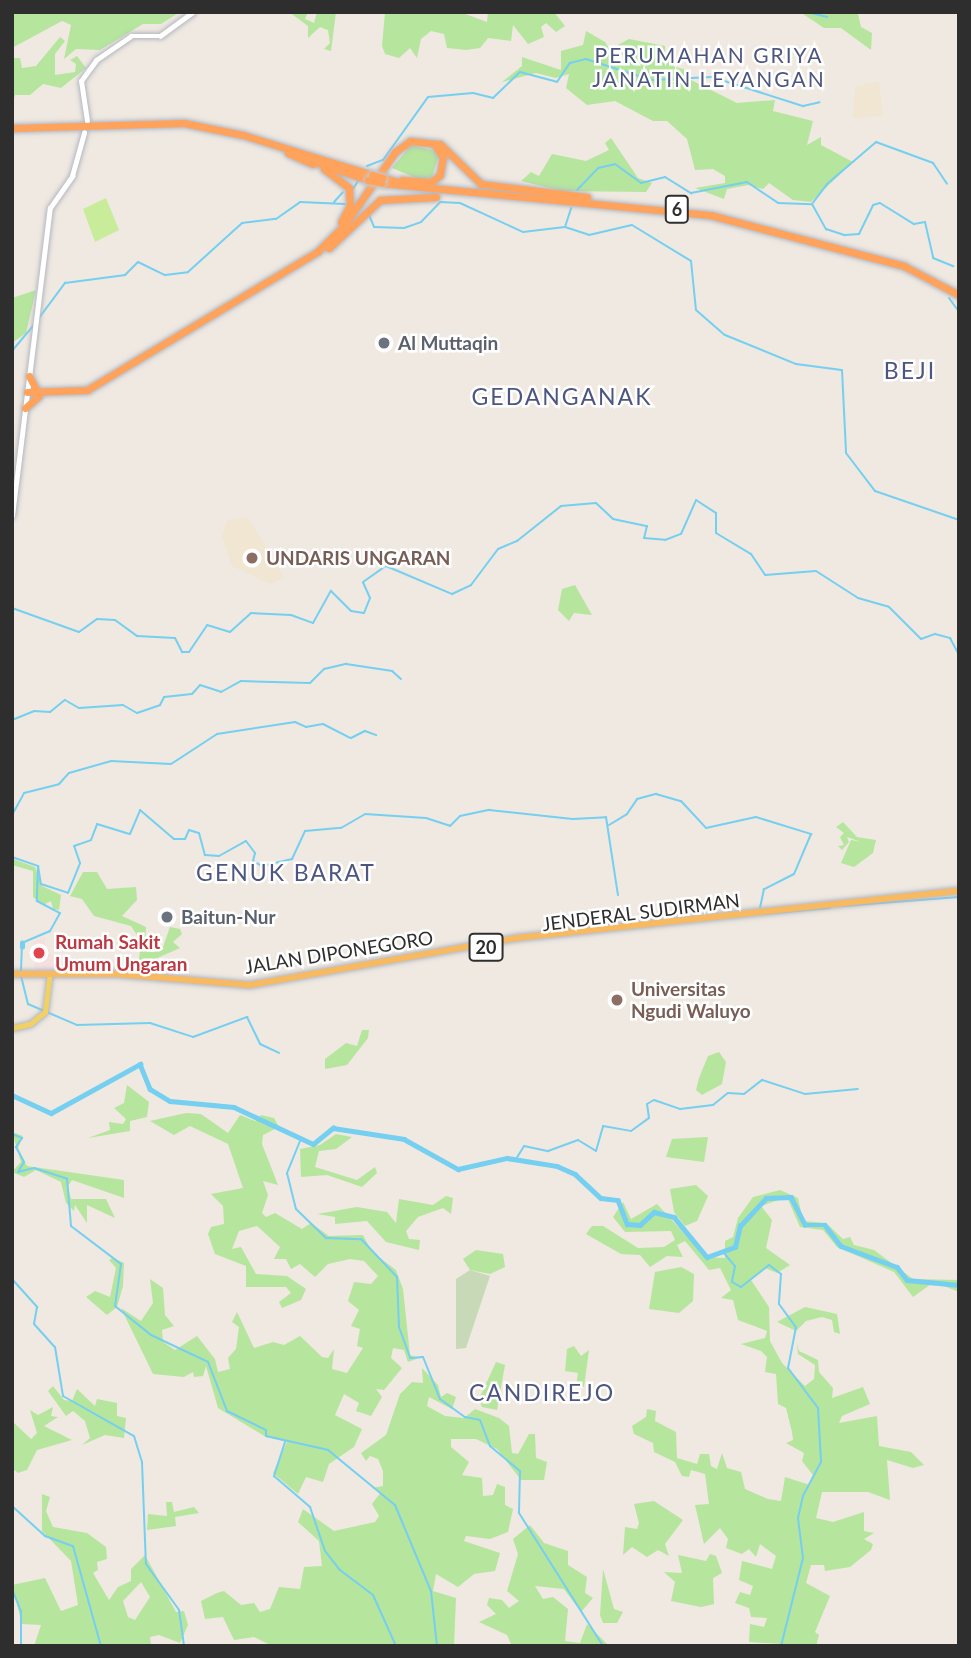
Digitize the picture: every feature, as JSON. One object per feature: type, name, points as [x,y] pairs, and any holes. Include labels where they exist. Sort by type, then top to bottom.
[{"type":"highway","name":"6","points":[[12,130],[184,123],[243,135],[370,177]]},
{"type":"highway","name":"6","points":[[12,130],[183,128],[288,153],[370,177],[472,195],[660,207],[710,215],[904,266],[959,295]]},
{"type":"highway","points":[[25,408],[39,394],[87,390],[330,242],[395,152],[416,139],[440,144],[481,184],[587,197]]},
{"type":"highway","points":[[325,251],[401,150],[425,142],[443,157],[440,175],[431,182],[383,180]]},
{"type":"highway","points":[[288,153],[338,177],[351,198],[331,236],[295,265]]},
{"type":"highway","name":"6","points":[[383,180],[443,190],[673,204],[779,228],[899,260],[959,290]]},
{"type":"highway","points":[[26,393],[74,397],[96,388],[325,251],[380,200],[472,195]]},
{"type":"highway","points":[[29,376],[39,394]]},
{"type":"highway","name":"JENDERAL SUDIRMAN","points":[[603,934],[826,904],[959,893]]},
{"type":"highway","name":"JENDERAL SUDIRMAN","points":[[466,949],[511,941],[603,934],[774,910]]},
{"type":"highway","name":"JALAN DIPONEGORO","points":[[190,982],[250,985],[466,949]]},
{"type":"highway","name":"JALAN DIPONEGORO","points":[[18,976],[151,978],[242,988],[328,977],[351,970]]},
{"type":"main road","points":[[87,121],[81,79],[96,60],[131,36],[165,35],[193,12]]},
{"type":"main road","points":[[12,516],[50,208],[72,176],[84,133]]},
{"type":"main road","points":[[12,1028],[30,1024],[46,1010],[50,975]]},
{"type":"shaded area","points":[[879,81],[883,116],[853,118],[855,86]]},
{"type":"shaded area","name":"UNDARIS UNGARAN","points":[[248,517],[284,578],[270,584],[232,566],[222,537],[227,520]]},
{"type":"shaded area","name":"Rumah Sakit Umum Ungaran","points":[[45,937],[45,954],[66,954],[69,970],[35,970],[33,942]]},
{"type":"green space","points":[[12,12],[180,12],[161,24],[143,24],[100,50],[76,49],[64,59],[71,25],[62,21],[12,48]]},
{"type":"green space","points":[[289,12],[308,12],[305,19],[314,23],[317,12],[336,12],[331,51],[324,49],[330,43],[328,30],[320,27],[308,38],[308,26]]},
{"type":"green space","points":[[385,12],[460,12],[487,22],[488,12],[554,12],[565,26],[556,32],[546,23],[541,27],[544,37],[528,44],[513,25],[511,41],[488,38],[480,48],[466,50],[447,48],[444,34],[431,31],[421,39],[417,58],[410,48],[399,58],[385,54],[382,46]]},
{"type":"green space","points":[[800,12],[858,14],[861,27],[872,33],[871,50],[841,28],[824,28]]},
{"type":"green space","points":[[586,31],[605,42],[619,63],[626,56],[618,54],[618,45],[629,39],[665,46],[665,53],[674,55],[674,67],[688,70],[685,77],[737,103],[775,100],[773,111],[813,121],[807,145],[821,137],[821,145],[853,162],[811,202],[793,200],[769,183],[763,189],[748,185],[727,189],[724,199],[695,188],[725,183],[725,176],[713,169],[695,170],[687,139],[667,121],[653,121],[615,101],[587,105],[566,88],[569,74],[556,78],[536,73],[502,82],[522,66],[522,57],[561,70],[561,51],[583,45]]},
{"type":"green space","points":[[60,37],[65,41],[55,54],[55,75],[75,72],[76,64],[70,60],[77,56],[86,68],[61,88],[43,84],[30,95],[15,95],[12,106],[12,58],[20,58],[22,68],[36,66]]},
{"type":"green space","points":[[611,138],[638,178],[652,183],[646,192],[562,191],[521,181],[531,172],[539,176],[552,154],[586,161],[609,150],[605,143]]},
{"type":"green space","points":[[411,145],[440,152],[432,177],[421,180],[392,168]]},
{"type":"green space","points":[[106,198],[119,230],[95,242],[83,209]]},
{"type":"green space","points":[[36,290],[26,333],[12,343],[12,298]]},
{"type":"green space","points":[[575,585],[592,615],[574,613],[569,621],[558,610],[562,589]]},
{"type":"green space","points":[[843,822],[857,837],[876,840],[873,853],[854,867],[841,863],[851,840],[861,842],[847,837],[849,842],[842,850],[838,846],[844,845],[840,837],[844,833],[836,827]]},
{"type":"green space","points":[[13,859],[35,867],[42,886],[61,895],[59,910],[53,909],[51,901],[43,905],[33,897],[33,871],[12,865]]},
{"type":"green space","points":[[83,872],[97,872],[107,889],[136,887],[137,900],[122,916],[146,927],[145,944],[154,952],[162,950],[170,927],[180,929],[182,934],[173,942],[180,948],[146,963],[139,960],[141,941],[131,926],[94,916],[82,899],[70,896]]},
{"type":"green space","points":[[362,1030],[369,1030],[368,1038],[347,1065],[325,1069],[325,1059],[346,1043],[357,1046]]},
{"type":"green space","points":[[719,1052],[726,1062],[722,1084],[702,1095],[696,1090],[699,1078],[708,1056]]},
{"type":"green space","points":[[127,1085],[149,1102],[147,1117],[130,1121],[130,1131],[88,1138],[110,1130],[109,1122],[123,1124],[126,1119],[114,1108],[124,1103]]},
{"type":"green space","points":[[186,1113],[201,1114],[228,1133],[240,1115],[255,1121],[261,1115],[274,1118],[279,1127],[263,1135],[262,1144],[278,1185],[263,1181],[268,1195],[262,1213],[266,1217],[275,1213],[302,1229],[311,1223],[329,1236],[363,1235],[372,1252],[396,1270],[403,1289],[410,1355],[419,1358],[408,1362],[404,1350],[393,1348],[391,1358],[402,1368],[384,1390],[376,1389],[382,1397],[371,1416],[356,1411],[359,1403],[344,1394],[335,1415],[362,1429],[354,1447],[329,1464],[323,1482],[306,1477],[298,1494],[273,1473],[287,1442],[266,1437],[218,1408],[206,1366],[203,1376],[194,1377],[193,1372],[184,1377],[153,1374],[121,1308],[141,1321],[153,1303],[150,1279],[163,1288],[165,1315],[174,1326],[162,1330],[163,1342],[175,1350],[197,1336],[215,1359],[218,1372],[230,1369],[228,1358],[236,1349],[239,1327],[232,1322],[237,1312],[254,1348],[273,1342],[284,1345],[300,1336],[322,1357],[328,1358],[334,1349],[332,1369],[347,1373],[363,1348],[357,1346],[360,1329],[351,1326],[359,1310],[348,1301],[354,1282],[371,1284],[378,1276],[364,1261],[350,1259],[328,1264],[315,1277],[300,1264],[291,1269],[286,1259],[274,1259],[280,1247],[257,1226],[239,1231],[232,1249],[241,1247],[256,1274],[287,1276],[306,1289],[301,1300],[282,1308],[279,1302],[291,1293],[286,1287],[246,1287],[246,1266],[215,1254],[208,1234],[211,1227],[224,1224],[223,1206],[211,1194],[243,1188],[228,1144],[190,1126],[174,1135],[150,1121]]},
{"type":"green space","points":[[12,1132],[23,1136],[18,1148],[27,1166],[124,1180],[124,1198],[72,1180],[68,1186],[71,1199],[106,1199],[115,1218],[87,1205],[87,1223],[75,1205],[74,1211],[66,1203],[61,1182],[36,1170],[24,1177],[12,1172],[21,1162]]},
{"type":"green space","points":[[336,1134],[352,1137],[336,1149],[319,1151],[315,1167],[357,1180],[375,1167],[377,1173],[362,1187],[327,1175],[301,1177],[300,1149],[320,1145]]},
{"type":"green space","points":[[708,1137],[704,1162],[666,1157],[672,1139]]},
{"type":"green space","points":[[696,1185],[708,1196],[697,1221],[685,1226],[674,1212],[670,1189]]},
{"type":"green space","points":[[780,1190],[798,1198],[803,1221],[826,1223],[843,1239],[850,1237],[854,1245],[874,1250],[913,1279],[959,1280],[959,1292],[934,1282],[913,1297],[894,1272],[837,1247],[823,1230],[800,1227],[787,1197],[761,1206],[772,1220],[766,1248],[790,1265],[777,1273],[765,1268],[751,1280],[769,1307],[770,1341],[782,1363],[805,1386],[814,1379],[815,1365],[798,1354],[797,1343],[799,1351],[818,1360],[819,1372],[833,1388],[832,1398],[863,1387],[870,1404],[842,1416],[839,1423],[877,1416],[879,1446],[911,1452],[924,1465],[913,1468],[887,1460],[890,1500],[868,1492],[822,1492],[816,1518],[833,1522],[864,1512],[864,1531],[874,1533],[864,1539],[873,1544],[871,1550],[850,1567],[825,1571],[824,1565],[811,1565],[806,1583],[830,1596],[815,1632],[819,1635],[816,1646],[749,1642],[750,1624],[764,1627],[767,1618],[751,1617],[749,1608],[735,1603],[740,1592],[750,1595],[753,1586],[739,1580],[742,1561],[772,1569],[776,1556],[760,1544],[756,1557],[749,1549],[742,1554],[726,1548],[728,1539],[720,1528],[704,1544],[695,1505],[709,1504],[705,1474],[691,1470],[689,1477],[682,1476],[675,1462],[654,1452],[653,1443],[634,1434],[632,1426],[646,1417],[647,1409],[656,1411],[655,1421],[676,1432],[677,1458],[697,1464],[700,1454],[709,1454],[711,1466],[717,1469],[722,1453],[727,1468],[741,1472],[745,1489],[768,1499],[781,1501],[785,1477],[810,1485],[813,1475],[802,1461],[804,1453],[786,1443],[793,1440],[792,1432],[786,1408],[778,1404],[776,1374],[765,1372],[767,1357],[761,1351],[741,1344],[765,1338],[767,1331],[738,1320],[733,1300],[721,1298],[731,1290],[720,1268],[709,1270],[685,1241],[677,1245],[683,1257],[667,1256],[650,1267],[640,1255],[621,1254],[586,1234],[592,1226],[603,1226],[638,1248],[664,1247],[675,1240],[671,1231],[625,1232],[613,1217],[623,1202],[631,1219],[657,1204],[706,1257],[725,1258],[725,1241],[733,1237],[738,1218],[753,1197]]},
{"type":"green space","points":[[446,1196],[453,1198],[451,1214],[443,1208],[418,1217],[406,1231],[409,1239],[420,1240],[419,1250],[386,1242],[367,1221],[335,1224],[335,1217],[317,1214],[357,1207],[387,1212],[396,1223],[399,1199],[433,1205]]},
{"type":"green space","points":[[476,1250],[503,1254],[505,1267],[490,1274],[470,1270],[463,1259]]},
{"type":"green space","points":[[113,1258],[124,1263],[123,1286],[117,1307],[107,1315],[86,1297],[95,1291],[110,1297],[116,1268],[109,1260]]},
{"type":"green space","points":[[681,1267],[694,1274],[693,1301],[679,1313],[649,1309],[655,1272]]},
{"type":"green space","points":[[470,1270],[490,1276],[466,1348],[456,1349],[456,1279]]},
{"type":"green space","points":[[805,1307],[837,1314],[840,1334],[834,1332],[832,1320],[822,1317],[806,1321],[796,1331],[777,1322]]},
{"type":"green space","points":[[574,1346],[581,1356],[589,1350],[584,1387],[576,1386],[578,1373],[565,1371],[567,1349]]},
{"type":"green space","points":[[496,1362],[505,1365],[497,1410],[482,1407],[479,1399]]},
{"type":"green space","points":[[422,1368],[438,1385],[441,1397],[447,1393],[456,1397],[452,1409],[429,1397],[427,1406],[445,1416],[464,1418],[475,1409],[499,1418],[509,1426],[512,1453],[518,1454],[529,1434],[535,1434],[536,1458],[547,1462],[544,1480],[521,1480],[497,1449],[476,1439],[451,1439],[451,1447],[469,1462],[462,1475],[482,1478],[483,1496],[493,1495],[497,1484],[505,1487],[505,1505],[513,1509],[508,1532],[490,1539],[466,1536],[464,1541],[500,1553],[495,1571],[474,1574],[458,1587],[436,1574],[433,1591],[456,1598],[454,1646],[272,1646],[254,1637],[234,1640],[223,1617],[205,1619],[201,1601],[217,1593],[224,1591],[241,1605],[254,1603],[260,1612],[270,1609],[279,1587],[300,1589],[304,1567],[322,1566],[319,1541],[298,1522],[303,1509],[334,1531],[375,1522],[379,1516],[372,1504],[381,1492],[372,1488],[383,1486],[383,1471],[378,1459],[370,1456],[366,1461],[361,1453],[386,1435],[400,1394],[412,1382],[423,1383]]},
{"type":"green space","points":[[53,1386],[64,1400],[72,1401],[77,1389],[95,1406],[97,1399],[117,1403],[117,1416],[126,1418],[124,1438],[105,1435],[82,1445],[90,1438],[85,1421],[73,1411],[66,1416],[48,1391]]},
{"type":"green space","points":[[53,1407],[51,1416],[58,1417],[44,1426],[72,1440],[37,1450],[27,1470],[18,1473],[12,1468],[12,1421],[31,1439],[37,1433],[30,1410],[38,1415]]},
{"type":"green space","points":[[42,1494],[50,1497],[46,1511],[53,1527],[87,1533],[106,1547],[107,1559],[97,1562],[98,1570],[93,1573],[109,1600],[118,1587],[131,1581],[131,1569],[145,1555],[176,1612],[184,1611],[188,1625],[180,1643],[159,1635],[150,1637],[151,1646],[34,1646],[41,1625],[22,1624],[12,1585],[45,1578],[61,1611],[78,1605],[71,1561],[42,1531]],"holes":[[[141,1582],[150,1597],[135,1620],[128,1617],[123,1601]]]},
{"type":"green space","points":[[654,1501],[683,1520],[665,1544],[669,1556],[658,1550],[647,1557],[632,1547],[623,1555],[625,1527],[637,1529],[639,1523],[634,1504]]},
{"type":"green space","points":[[166,1502],[172,1502],[174,1512],[194,1507],[199,1513],[175,1517],[176,1526],[147,1530],[148,1514],[167,1516]]},
{"type":"green space","points":[[530,1525],[544,1543],[568,1551],[568,1565],[587,1577],[585,1593],[593,1598],[581,1612],[564,1589],[535,1586],[543,1599],[553,1597],[568,1609],[565,1641],[580,1643],[587,1624],[609,1646],[512,1646],[507,1635],[479,1622],[496,1614],[487,1605],[489,1598],[502,1600],[509,1608],[519,1601],[507,1591],[518,1554],[513,1539]]},
{"type":"green space","points":[[710,1554],[716,1556],[722,1573],[713,1578],[714,1604],[701,1607],[671,1601],[675,1582],[664,1572],[682,1573],[678,1555],[706,1561]]},
{"type":"green space","points":[[603,1569],[614,1609],[623,1612],[617,1623],[603,1623],[600,1615]]},
{"type":"waterway","points":[[807,12],[827,17]]},
{"type":"waterway","points":[[367,166],[383,160],[428,97],[473,93],[493,98],[520,72],[557,82],[570,63],[586,59],[651,80],[712,77],[803,106],[820,102]]},
{"type":"waterway","points":[[812,204],[827,184],[876,142],[933,163],[947,184]]},
{"type":"waterway","points":[[577,190],[598,168],[615,164],[641,183],[665,177],[691,193],[747,182],[778,203],[812,204],[826,229],[845,235],[859,234],[873,205],[880,203],[914,224],[925,222],[933,258],[953,266]]},
{"type":"waterway","points":[[353,189],[358,181]]},
{"type":"waterway","points":[[334,202],[343,192]]},
{"type":"waterway","points":[[39,318],[65,283],[125,275],[138,262],[165,275],[188,272],[242,223],[276,219],[300,202],[345,204]]},
{"type":"waterway","points":[[369,215],[374,227],[404,228],[421,222],[440,202],[460,203],[523,232],[565,227],[571,208]]},
{"type":"waterway","points":[[565,227],[589,235],[632,225],[691,261],[696,310],[725,335],[796,364],[842,370],[846,453],[875,491],[959,520]]},
{"type":"waterway","points":[[949,298],[959,312]]},
{"type":"waterway","points":[[12,351],[34,325]]},
{"type":"waterway","points":[[12,608],[79,632],[97,619],[115,620],[137,636],[175,638],[182,652],[189,652],[207,625],[230,632],[251,613],[291,615],[313,623],[331,591],[351,611],[364,613],[370,598],[363,582],[386,566],[452,594],[471,585],[498,549],[517,541],[561,506],[596,503],[613,519],[647,526],[644,538],[665,540],[681,534],[696,500],[716,513],[716,533],[751,554],[765,575],[816,571],[858,598],[889,607],[921,639],[935,634],[950,638],[959,655]]},
{"type":"waterway","points":[[12,720],[34,711],[50,712],[65,700],[79,708],[123,705],[137,713],[160,705],[164,697],[192,694],[200,685],[221,692],[241,681],[310,683],[324,669],[346,664],[392,671],[401,679]]},
{"type":"waterway","points":[[12,815],[24,793],[59,784],[69,773],[111,761],[171,764],[217,734],[295,722],[306,727],[323,724],[351,738],[365,731],[376,735]]},
{"type":"waterway","points":[[609,825],[627,814],[637,799],[656,794],[681,801],[706,828],[756,817],[811,834],[794,874],[764,889],[760,908]]},
{"type":"waterway","points":[[38,866],[41,884],[68,893],[80,863],[74,846],[91,840],[97,824],[130,834],[140,810],[174,839],[185,839],[189,830],[199,833],[205,855],[219,856],[246,841],[255,853],[253,861],[262,866],[292,859],[305,831],[341,828],[365,814],[426,818],[450,826],[460,816],[489,810],[573,819],[606,817],[618,895]]},
{"type":"waterway","points":[[12,857],[38,866],[37,901],[60,913],[50,931],[22,943]]},
{"type":"waterway","points":[[842,906],[959,897]]},
{"type":"waterway","points":[[761,914],[830,908]]},
{"type":"waterway","points":[[21,971],[22,947]]},
{"type":"waterway","points":[[21,976],[28,1004],[77,1025],[150,1023],[193,1037],[247,1017],[260,1044],[279,1053]]},
{"type":"waterway","points":[[12,1095],[51,1113],[140,1064],[150,1089],[170,1101],[234,1107],[313,1144],[333,1128],[404,1139],[458,1169],[507,1158],[557,1166],[575,1174],[601,1198],[618,1200],[627,1224],[640,1225],[654,1212],[674,1217],[707,1257],[735,1247],[740,1226],[766,1198],[791,1197],[805,1225],[825,1225],[841,1246],[897,1267],[907,1280],[959,1285]]},
{"type":"waterway","points":[[516,1159],[524,1146],[548,1151],[578,1140],[596,1151],[603,1126],[631,1131],[649,1118],[647,1104],[654,1100],[680,1109],[713,1105],[728,1093],[744,1094],[762,1080],[805,1094],[858,1089]]},
{"type":"waterway","points":[[12,1134],[22,1138],[16,1147],[24,1162],[18,1172],[34,1168],[67,1179],[71,1226],[121,1264],[115,1306],[151,1335],[208,1362],[227,1411],[266,1430],[266,1436],[328,1450],[395,1505],[431,1591],[437,1646]]},
{"type":"waterway","points":[[300,1141],[287,1173],[296,1209],[326,1238],[361,1239],[397,1277],[399,1327],[410,1358],[423,1357],[440,1399],[465,1417],[480,1420],[490,1446],[520,1471],[519,1513],[603,1646]]},
{"type":"waterway","points":[[724,1253],[735,1266],[732,1282],[741,1287],[769,1265],[781,1274],[779,1304],[796,1327],[788,1368],[818,1408],[821,1462],[803,1496],[798,1518],[803,1558],[781,1646]]},
{"type":"waterway","points":[[12,1279],[37,1307],[34,1324],[55,1347],[63,1396],[134,1436],[142,1462],[146,1564],[179,1610],[184,1646]]},
{"type":"waterway","points":[[285,1442],[274,1476],[310,1507],[325,1551],[340,1570],[373,1595],[396,1646]]},
{"type":"waterway","points":[[12,1506],[45,1536],[73,1546],[101,1646]]},
{"type":"waterway","points":[[12,1589],[21,1611],[21,1646]]},
{"type":"place","name":"Al Muttaqin","points":[[384,343]]},
{"type":"place","name":"UNDARIS UNGARAN","points":[[252,558]]},
{"type":"place","name":"Baitun-Nur","points":[[167,917]]},
{"type":"place","name":"Rumah Sakit Umum Ungaran","points":[[39,953]]},
{"type":"place","name":"Universitas Ngudi Waluyo","points":[[617,1000]]},
{"type":"district","name":"PERUMAHAN GRIYA JANATIN LEYANGAN","points":[[709,67]]},
{"type":"district","name":"BEJI","points":[[910,370]]},
{"type":"district","name":"GEDANGANAK","points":[[562,396]]},
{"type":"district","name":"GENUK BARAT","points":[[286,872]]},
{"type":"district","name":"CANDIREJO","points":[[542,1392]]}]
